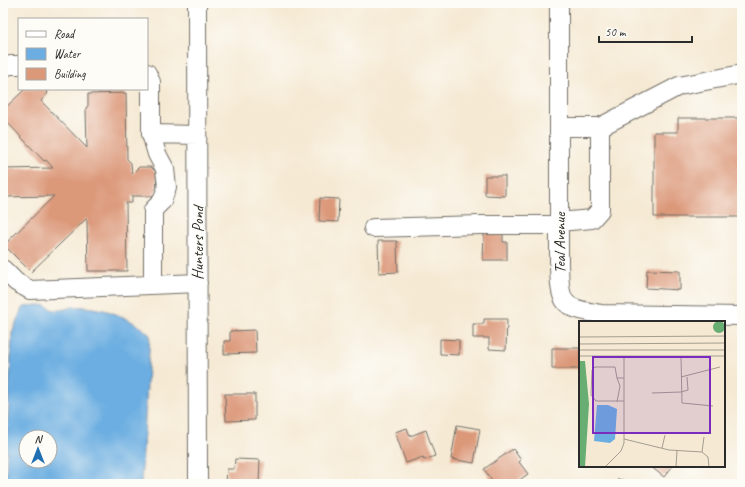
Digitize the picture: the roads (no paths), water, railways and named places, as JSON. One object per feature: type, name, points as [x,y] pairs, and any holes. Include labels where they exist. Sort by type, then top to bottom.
[{"type":"street","name":"Hunters Pond","points":[[197,3],[198,484]]},
{"type":"street","name":"Teal Avenue","points":[[559,3],[559,224],[560,290],[562,298],[570,306],[584,311],[602,314],[742,316]]},
{"type":"street","points":[[3,68],[11,65],[18,65]]},
{"type":"street","points":[[559,127],[600,127],[679,86],[742,74]]},
{"type":"street","points":[[148,75],[151,82],[151,134],[157,154],[165,169],[167,187],[162,201],[153,210],[153,285]]},
{"type":"street","points":[[373,228],[559,224],[592,220],[600,210],[600,127]]},
{"type":"street","points":[[151,134],[197,135]]},
{"type":"street","points":[[3,269],[16,282],[30,290],[198,283]]},
{"type":"water","points":[[43,305],[53,310],[83,307],[104,310],[134,323],[150,335],[141,484],[6,484],[12,333],[22,308]]}]
